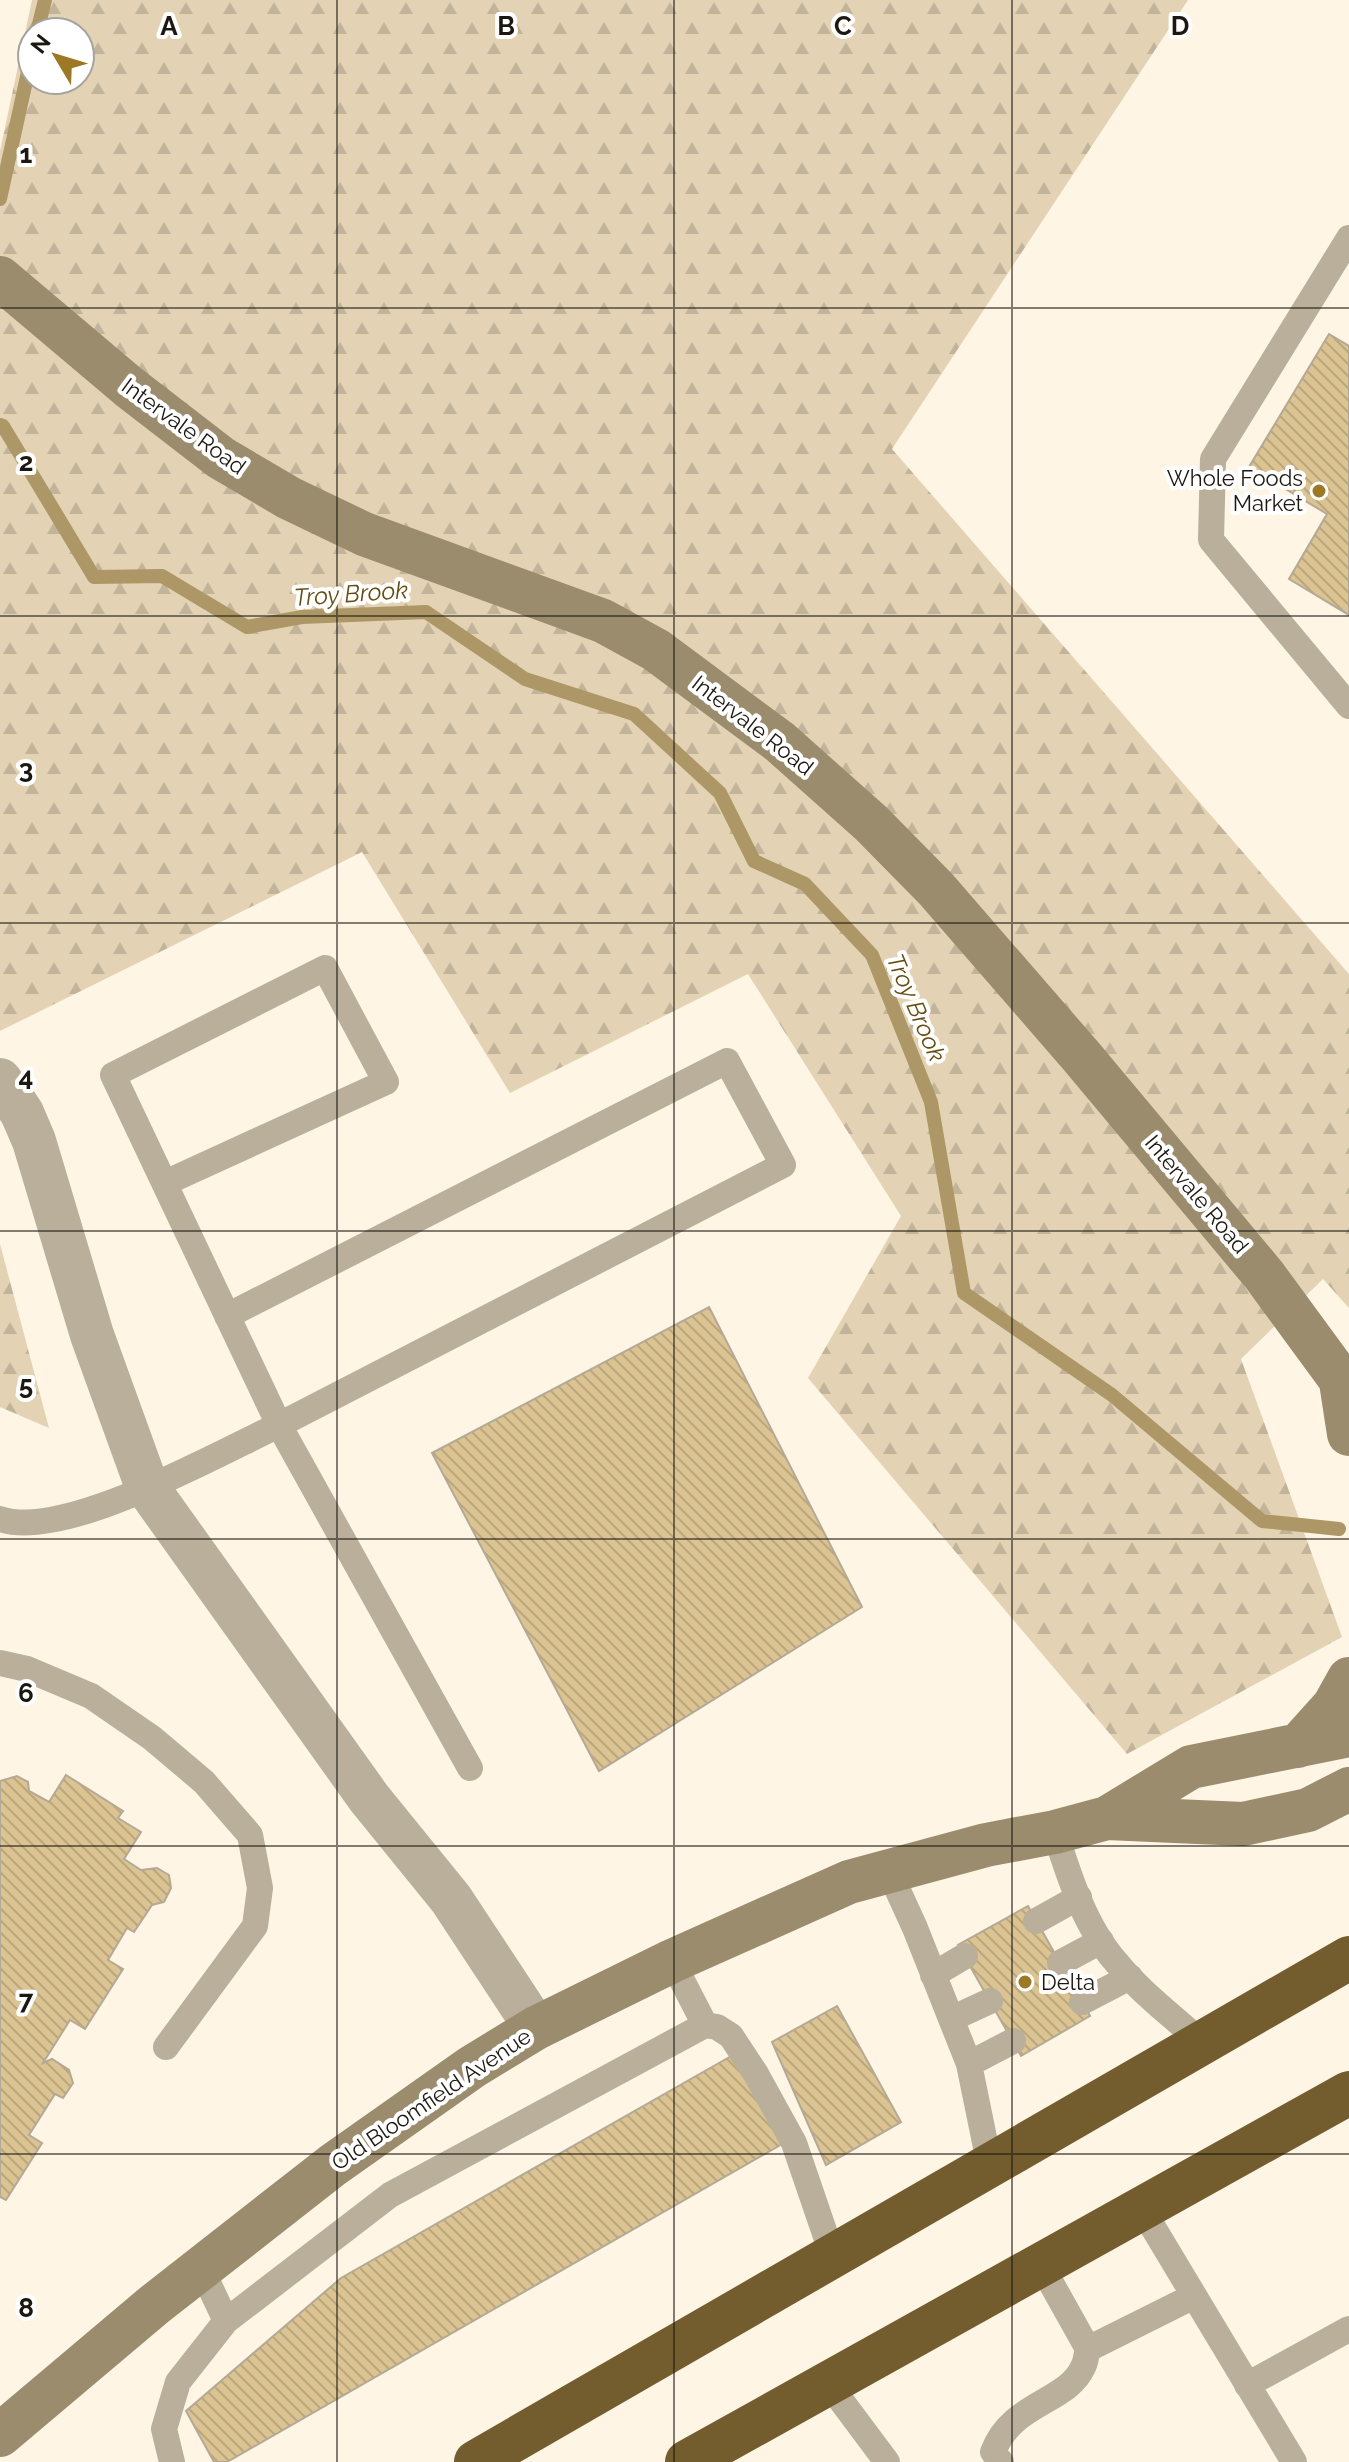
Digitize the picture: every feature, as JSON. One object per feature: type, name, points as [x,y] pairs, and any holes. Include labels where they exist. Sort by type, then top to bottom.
[{"type":"highway","points":[[476,2462],[1349,1958]]},
{"type":"highway","points":[[687,2462],[1349,2093]]},
{"type":"street","name":"Intervale Road","points":[[0,278],[129,387],[221,458],[289,498],[364,534],[603,621],[656,650],[780,742],[871,823],[936,889],[1264,1275],[1346,1381]]},
{"type":"street","points":[[0,1080],[22,1113],[34,1141],[92,1335],[147,1487],[369,1798],[451,1899],[536,2028]]},
{"type":"street","points":[[1346,1381],[1349,1434]]},
{"type":"street","points":[[1298,1746],[1334,1706],[1349,1679]]},
{"type":"street","name":"Old Bloomfield Avenue","points":[[0,2435],[154,2305],[333,2165],[472,2067],[536,2028],[672,1961],[849,1882],[986,1845],[1107,1818],[1191,1767],[1349,1735]]},
{"type":"street","name":"Old Bloomfield Avenue","points":[[1107,1818],[1243,1824],[1308,1810],[1349,1789]]},
{"type":"street","points":[[16,2462],[51,2414],[154,2305]]},
{"type":"lane","points":[[1349,238],[1213,459],[1211,540],[1349,706]]},
{"type":"lane","points":[[165,1183],[386,1082],[325,968],[113,1075],[279,1425],[470,1768]]},
{"type":"lane","points":[[0,1519],[42,1522],[89,1510],[147,1487],[279,1425],[783,1165],[727,1061],[227,1316]]},
{"type":"lane","points":[[0,1663],[27,1669],[91,1696],[152,1738],[204,1782],[250,1835],[260,1888],[255,1926],[166,2047]]},
{"type":"lane","points":[[1055,1832],[1071,1880],[1101,1941],[1130,1977],[1203,2044]]},
{"type":"lane","points":[[889,1871],[969,2064],[990,2167]]},
{"type":"lane","points":[[1036,1921],[1079,1897]]},
{"type":"lane","points":[[1060,1963],[1101,1941]]},
{"type":"lane","points":[[933,1975],[965,1956]]},
{"type":"lane","points":[[672,1961],[705,2025]]},
{"type":"lane","points":[[1082,2002],[1130,1977]]},
{"type":"lane","points":[[951,2019],[990,2001]]},
{"type":"lane","points":[[172,2462],[164,2429],[178,2382],[226,2321],[390,2195],[705,2025],[717,2027],[731,2036],[756,2074],[794,2143],[833,2257]]},
{"type":"lane","points":[[969,2064],[1013,2041]]},
{"type":"lane","points":[[1142,2209],[1294,2462]]},
{"type":"lane","points":[[1001,2462],[993,2452],[999,2436],[1013,2420],[1072,2382],[1083,2368],[1088,2349],[1041,2265]]},
{"type":"lane","points":[[201,2268],[226,2321]]},
{"type":"lane","points":[[1088,2349],[1194,2296]]},
{"type":"lane","points":[[1247,2385],[1349,2329]]},
{"type":"lane","points":[[828,2383],[887,2462]]},
{"type":"green space","points":[[32,0],[1188,0],[892,449],[1349,974],[1349,1308],[1323,1279],[1241,1359],[1342,1637],[1127,1754],[808,1378],[901,1216],[748,974],[510,1093],[362,852],[0,1031],[0,151],[16,76],[16,96],[96,96],[96,16],[29,16]]},
{"type":"green space","points":[[0,1244],[49,1428],[0,1407]]},
{"type":"building","name":"Whole Foods Market","points":[[1329,334],[1349,346],[1349,615],[1289,579],[1327,514],[1249,467]]},
{"type":"building","points":[[709,1307],[862,1607],[599,1771],[432,1453]]},
{"type":"building","points":[[66,1775],[123,1811],[118,1818],[141,1832],[124,1859],[141,1870],[157,1868],[169,1875],[171,1888],[164,1902],[152,1905],[134,1932],[127,1928],[108,1960],[123,1969],[85,2029],[70,2020],[43,2063],[52,2059],[69,2070],[73,2083],[63,2098],[55,2094],[29,2135],[42,2143],[6,2200],[0,2197],[0,1781],[17,1776],[28,1782],[29,1791],[49,1802]]},
{"type":"building","name":"Delta","points":[[1028,1906],[1090,2016],[1021,2056],[958,1945]]},
{"type":"building","points":[[837,2006],[901,2122],[826,2165],[772,2042]]},
{"type":"building","points":[[733,2055],[784,2143],[227,2462],[214,2462],[186,2411],[341,2278]]},
{"type":"waterway","name":"Troy Brook","points":[[41,16],[45,0]]},
{"type":"waterway","name":"Troy Brook","points":[[0,199],[23,96]]},
{"type":"waterway","name":"Troy Brook","points":[[0,425],[94,577],[162,576],[247,627],[302,617],[426,612],[525,679],[634,714],[720,793],[754,861],[805,884],[872,955],[931,1102],[964,1293],[1112,1395],[1262,1521],[1339,1529]]},
{"type":"place","name":"Whole Foods Market","points":[[1319,491]]},
{"type":"place","name":"Delta","points":[[1025,1982]]}]
